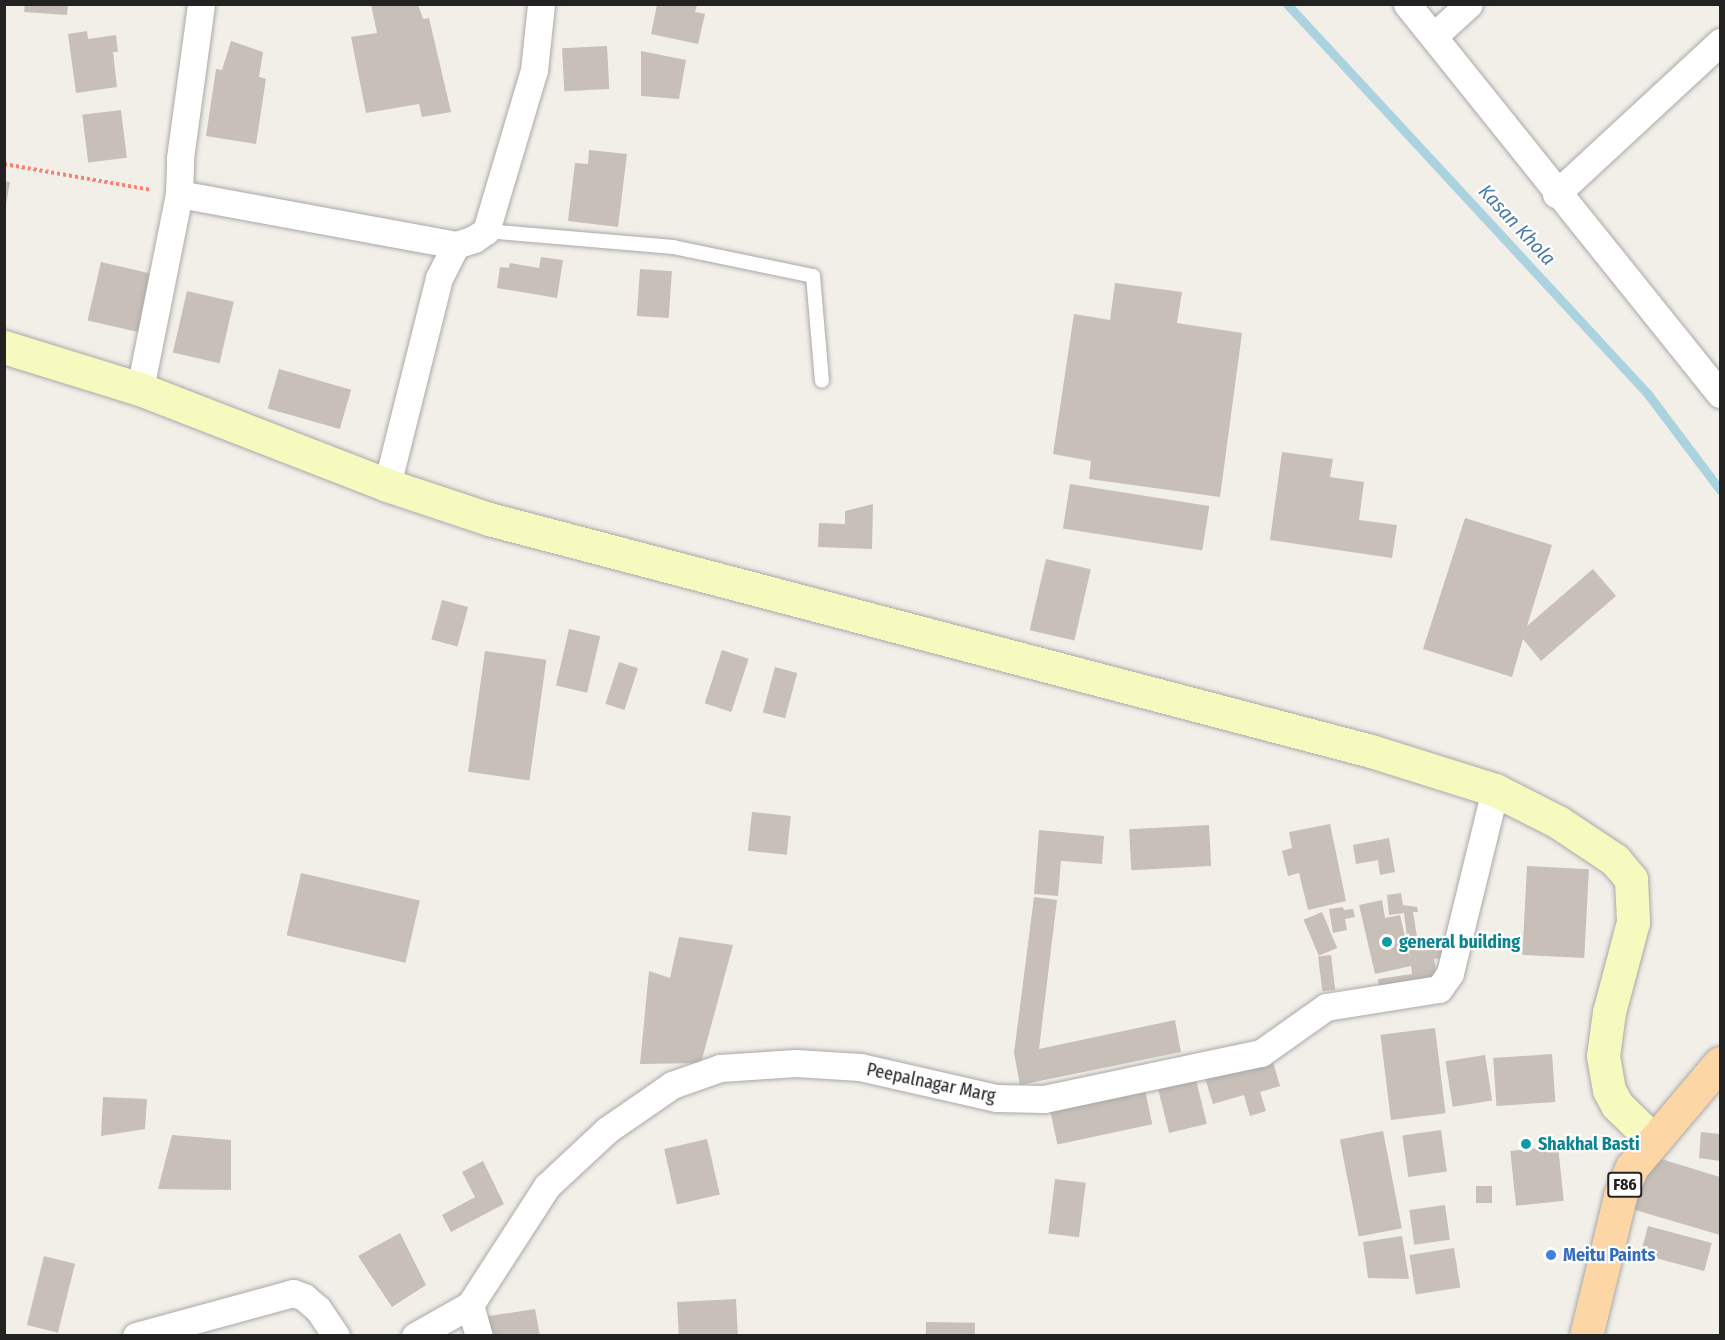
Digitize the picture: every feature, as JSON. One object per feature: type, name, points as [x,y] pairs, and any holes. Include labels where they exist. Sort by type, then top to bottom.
[{"type":"main road","points":[[4,347],[140,389],[387,485],[599,550],[1371,751],[1495,790],[1558,822],[1615,860],[1631,879],[1633,922],[1609,1012],[1603,1056],[1609,1090],[1617,1105],[1653,1140]]},
{"type":"main road","name":"F86","points":[[1586,1335],[1620,1196],[1632,1167],[1720,1063]]},
{"type":"street","points":[[140,389],[179,194],[180,158],[201,4]]},
{"type":"street","points":[[179,194],[456,245],[486,231],[534,70],[541,4]]},
{"type":"street","points":[[1407,4],[1556,194],[1720,394]]},
{"type":"street","points":[[1434,36],[1469,4]]},
{"type":"street","points":[[1556,194],[1720,42]]},
{"type":"street","points":[[387,485],[439,278],[456,245]]},
{"type":"street","name":"Peepalnagar Marg","points":[[415,1335],[470,1305],[546,1186],[607,1130],[672,1085],[720,1068],[796,1063],[860,1067],[996,1098],[1044,1099],[1261,1053],[1326,1007],[1439,989],[1450,973],[1495,790]]},
{"type":"street","points":[[136,1335],[292,1293],[304,1297],[318,1309],[336,1335]]},
{"type":"street","points":[[470,1305],[479,1335]]},
{"type":"lane","points":[[486,231],[673,247],[813,276],[822,381]]},
{"type":"path","points":[[4,164],[179,194]]},
{"type":"building","points":[[25,4],[68,4],[67,15],[24,12]]},
{"type":"building","points":[[371,4],[418,4],[423,19],[429,18],[451,112],[422,117],[419,104],[366,113],[351,37],[377,33]]},
{"type":"building","points":[[657,5],[697,5],[695,12],[705,14],[698,44],[651,34]]},
{"type":"building","points":[[87,31],[88,39],[116,35],[118,52],[113,52],[117,87],[76,93],[68,34]]},
{"type":"building","points":[[231,41],[263,52],[259,77],[266,79],[256,144],[206,136],[216,69],[222,70]]},
{"type":"building","points":[[607,46],[609,89],[564,91],[562,48]]},
{"type":"building","points":[[641,51],[686,60],[679,99],[641,96]]},
{"type":"building","points":[[121,110],[127,158],[88,162],[82,115]]},
{"type":"building","points":[[589,150],[627,154],[618,227],[568,221],[575,163],[588,164]]},
{"type":"building","points":[[4,181],[10,182],[6,204],[4,204]]},
{"type":"building","points":[[541,257],[563,260],[557,298],[497,288],[500,267],[509,268],[510,263],[539,268]]},
{"type":"building","points":[[101,262],[154,274],[140,333],[88,320]]},
{"type":"building","points":[[640,269],[672,271],[669,318],[637,316]]},
{"type":"building","points":[[1115,283],[1182,292],[1177,323],[1242,333],[1220,497],[1089,479],[1091,461],[1053,454],[1074,314],[1110,320]]},
{"type":"building","points":[[187,291],[234,302],[220,363],[173,352]]},
{"type":"building","points":[[279,369],[351,390],[340,429],[268,408]]},
{"type":"building","points":[[1282,452],[1333,459],[1330,477],[1364,482],[1359,520],[1397,525],[1392,558],[1270,540]]},
{"type":"building","points":[[1070,484],[1209,506],[1202,551],[1063,528]]},
{"type":"building","points":[[873,504],[872,549],[818,547],[819,523],[845,524],[845,511]]},
{"type":"building","points":[[1465,518],[1552,545],[1527,626],[1593,569],[1616,596],[1541,661],[1523,639],[1512,677],[1423,649]]},
{"type":"building","points":[[1046,559],[1091,569],[1074,640],[1030,630]]},
{"type":"building","points":[[442,600],[468,607],[457,647],[431,640]]},
{"type":"building","points":[[569,629],[600,636],[587,693],[556,686]]},
{"type":"building","points":[[722,650],[749,659],[731,712],[705,703]]},
{"type":"building","points":[[485,651],[546,660],[529,780],[468,772]]},
{"type":"building","points":[[619,662],[638,668],[624,710],[605,704]]},
{"type":"building","points":[[775,667],[797,673],[785,718],[763,712]]},
{"type":"building","points":[[752,812],[791,816],[787,855],[748,851]]},
{"type":"building","points":[[1330,824],[1346,901],[1308,910],[1299,873],[1288,876],[1282,851],[1292,848],[1289,832]]},
{"type":"building","points":[[1209,825],[1211,866],[1131,870],[1129,829]]},
{"type":"building","points":[[1039,830],[1104,836],[1102,864],[1061,861],[1058,896],[1034,894]]},
{"type":"building","points":[[1389,838],[1395,872],[1380,875],[1378,860],[1356,864],[1353,845]]},
{"type":"building","points":[[1527,866],[1589,869],[1584,958],[1522,955]]},
{"type":"building","points":[[301,873],[420,900],[405,963],[287,935]]},
{"type":"building","points":[[1401,893],[1403,905],[1417,907],[1418,912],[1413,912],[1418,943],[1450,938],[1452,957],[1434,959],[1437,979],[1379,987],[1378,979],[1412,974],[1411,966],[1375,974],[1359,905],[1382,900],[1385,918],[1400,915],[1410,959],[1404,913],[1389,915],[1387,895]]},
{"type":"building","points":[[1034,897],[1057,900],[1039,1049],[1175,1020],[1181,1052],[1020,1085],[1014,1053]]},
{"type":"building","points":[[1343,907],[1344,910],[1353,909],[1355,917],[1345,919],[1347,930],[1333,933],[1329,909]]},
{"type":"building","points":[[1322,912],[1337,948],[1319,956],[1304,920]]},
{"type":"building","points":[[679,937],[733,945],[701,1063],[640,1064],[649,971],[670,978]]},
{"type":"building","points":[[1331,955],[1335,990],[1322,991],[1318,957]]},
{"type":"building","points":[[1435,1028],[1445,1113],[1391,1120],[1380,1035]]},
{"type":"building","points":[[1552,1054],[1555,1102],[1496,1106],[1493,1058]]},
{"type":"building","points":[[1271,1055],[1280,1086],[1260,1092],[1266,1111],[1250,1116],[1244,1095],[1213,1104],[1204,1075]]},
{"type":"building","points":[[1485,1055],[1492,1100],[1453,1107],[1445,1061]]},
{"type":"building","points":[[1196,1080],[1207,1124],[1169,1133],[1158,1089]]},
{"type":"building","points":[[1145,1090],[1152,1124],[1057,1144],[1050,1110]]},
{"type":"building","points":[[103,1097],[147,1099],[145,1129],[101,1136]]},
{"type":"building","points":[[1441,1130],[1447,1172],[1408,1177],[1402,1135]]},
{"type":"building","points":[[1383,1131],[1402,1228],[1359,1237],[1340,1139]]},
{"type":"building","points":[[1701,1132],[1720,1134],[1720,1161],[1699,1158]]},
{"type":"building","points":[[172,1135],[231,1140],[231,1190],[158,1189]]},
{"type":"building","points":[[707,1139],[720,1195],[677,1204],[664,1149]]},
{"type":"building","points":[[1558,1146],[1564,1201],[1516,1206],[1510,1151]]},
{"type":"building","points":[[1648,1155],[1720,1177],[1720,1235],[1632,1209]]},
{"type":"building","points":[[483,1161],[504,1204],[451,1232],[442,1215],[475,1197],[462,1172]]},
{"type":"building","points":[[1055,1179],[1086,1183],[1079,1237],[1048,1234]]},
{"type":"building","points":[[1476,1186],[1492,1186],[1492,1203],[1476,1203]]},
{"type":"building","points":[[1445,1205],[1450,1240],[1414,1245],[1409,1210]]},
{"type":"building","points":[[1648,1226],[1712,1243],[1704,1271],[1640,1254]]},
{"type":"building","points":[[400,1233],[426,1285],[392,1307],[358,1256]]},
{"type":"building","points":[[1402,1236],[1409,1279],[1368,1278],[1363,1242]]},
{"type":"building","points":[[1454,1248],[1460,1288],[1416,1295],[1410,1255]]},
{"type":"building","points":[[44,1256],[75,1264],[58,1333],[27,1325]]},
{"type":"building","points":[[736,1299],[738,1336],[679,1336],[677,1302]]},
{"type":"building","points":[[535,1309],[540,1336],[486,1336],[483,1317]]},
{"type":"building","points":[[926,1322],[975,1323],[975,1336],[926,1336]]},
{"type":"waterway","name":"Kasan Khola","points":[[1287,4],[1647,393],[1720,490]]},
{"type":"place","name":"general building","points":[[1387,942]]},
{"type":"place","name":"Shakhal Basti","points":[[1526,1144]]},
{"type":"place","name":"Meitu Paints","points":[[1551,1255]]}]
